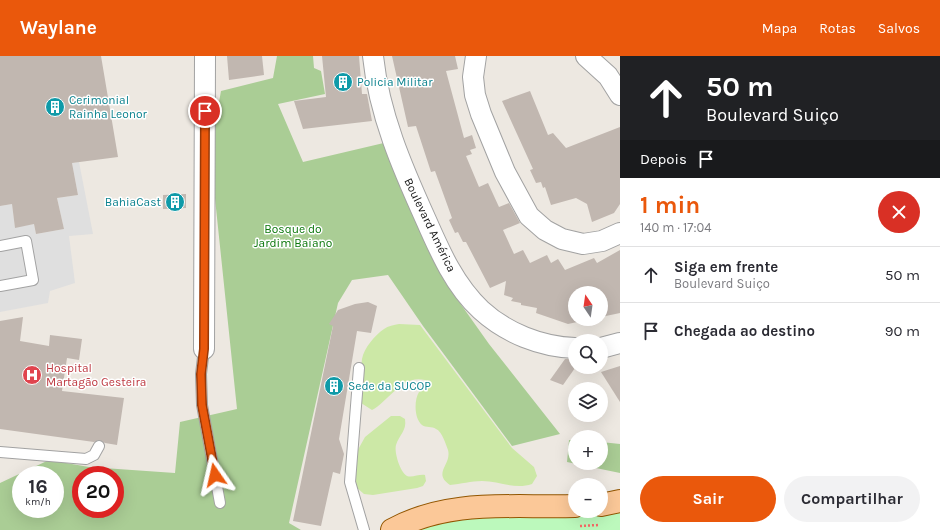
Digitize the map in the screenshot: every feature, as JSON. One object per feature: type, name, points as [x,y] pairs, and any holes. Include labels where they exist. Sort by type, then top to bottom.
[{"type":"main road","points":[[608,504],[620,501]]},
{"type":"main road","points":[[392,530],[427,515],[456,508],[485,506],[568,506]]},
{"type":"street","points":[[204,349],[205,56]]},
{"type":"street","name":"Boulevard América","points":[[373,56],[388,128],[402,168],[439,249],[458,283],[481,310],[514,333],[557,347],[568,348]]},
{"type":"street","points":[[476,56],[472,77],[474,95],[505,172],[529,216],[545,230],[562,239],[583,244],[602,241],[620,232]]},
{"type":"street","points":[[586,56],[608,76],[620,95]]},
{"type":"street","points":[[608,346],[620,343]]},
{"type":"lane","points":[[0,246],[26,241],[33,280],[0,286]]},
{"type":"lane","points":[[204,349],[201,374],[202,405],[220,502]]},
{"type":"lane","points":[[359,368],[350,482],[364,530]]},
{"type":"lane","points":[[0,452],[86,459],[94,455],[99,446]]},
{"type":"green space","name":"Bosque do Jardim Baiano","points":[[277,56],[313,56],[314,68],[321,71],[325,94],[278,104],[303,162],[388,142],[445,282],[489,344],[560,434],[512,446],[423,326],[388,275],[352,280],[338,303],[289,523],[301,530],[0,530],[0,483],[12,477],[12,518],[64,518],[64,466],[36,466],[49,460],[83,466],[72,466],[72,518],[124,518],[124,469],[175,473],[180,422],[237,409],[205,103],[219,102],[221,91],[273,78]]},
{"type":"green space","points":[[399,324],[420,325],[512,448],[534,467],[537,476],[532,484],[526,486],[513,486],[488,481],[474,481],[450,485],[445,481],[443,473],[448,450],[444,438],[438,430],[422,425],[416,414],[417,395],[429,384],[425,380],[417,379],[403,384],[372,410],[361,403],[363,355],[374,338],[387,327]]},
{"type":"green space","points":[[391,416],[400,416],[405,419],[405,427],[396,445],[398,462],[404,474],[407,476],[425,475],[426,481],[423,486],[417,488],[373,495],[364,494],[356,487],[354,481],[354,457],[365,437]]},
{"type":"green space","points":[[608,443],[620,444],[620,473],[606,470],[608,470]]},
{"type":"green space","points":[[620,499],[620,530],[404,530],[438,512],[568,511],[568,518],[608,518],[608,507]]},
{"type":"shaded area","points":[[79,162],[93,234],[69,236],[75,283],[50,291],[48,303],[0,312],[0,206],[12,204],[15,227],[34,224],[36,234],[64,229],[57,198],[78,195],[72,163]]},
{"type":"building","name":"Cerimonial Rainha Leonor","points":[[0,56],[101,56],[118,157],[72,163],[78,195],[57,198],[64,229],[36,234],[34,224],[15,228],[12,204],[0,206]]},
{"type":"building","points":[[227,56],[262,56],[264,75],[229,80]]},
{"type":"building","points":[[322,56],[359,56],[362,94],[367,94],[372,121],[303,129],[294,101],[326,97]]},
{"type":"building","points":[[392,56],[455,56],[458,69],[446,71],[464,138],[472,135],[476,148],[470,150],[472,154],[466,156],[479,187],[488,183],[499,207],[509,203],[520,223],[503,230],[514,254],[523,250],[530,263],[547,255],[551,263],[558,259],[565,270],[594,258],[597,263],[620,250],[620,313],[608,316],[608,286],[568,286],[568,324],[536,313],[537,308],[521,305],[521,303],[511,301],[513,298],[504,295],[506,281],[490,288],[466,242],[463,242],[458,232],[455,233],[449,220],[452,218],[435,171],[431,172],[416,126],[408,127]]},
{"type":"building","points":[[530,91],[548,135],[553,133],[566,148],[620,127],[620,204],[614,213],[592,222],[587,204],[576,198],[551,205],[545,187],[543,188],[541,182],[536,183],[530,170],[533,169],[502,101]]},
{"type":"building","name":"BahiaCast","points":[[186,194],[186,208],[163,209],[163,195]]},
{"type":"building","name":"Sede da SUCOP","points":[[368,302],[377,306],[371,333],[357,331],[339,439],[344,454],[340,474],[333,472],[321,526],[293,521],[333,326],[329,324],[338,310],[355,304]]},
{"type":"building","name":"Hospital Martagão Gesteira","points":[[23,317],[20,341],[49,346],[50,335],[82,339],[79,360],[67,358],[62,391],[124,398],[117,445],[105,443],[99,440],[94,442],[0,429],[0,321]]},
{"type":"building","points":[[565,359],[568,359],[568,374],[571,374],[563,385],[550,380]]},
{"type":"building","points":[[620,366],[620,402],[602,374],[608,374],[608,370]]},
{"type":"place","name":"Policia Militar","points":[[343,82]]},
{"type":"place","name":"Cerimonial Rainha Leonor","points":[[55,107]]},
{"type":"place","name":"BahiaCast","points":[[175,202]]},
{"type":"place","name":"Hospital Martagão Gesteira","points":[[32,375]]},
{"type":"place","name":"Sede da SUCOP","points":[[334,386]]},
{"type":"route","points":[[205,111],[204,349],[201,374],[202,405],[215,475]]}]
